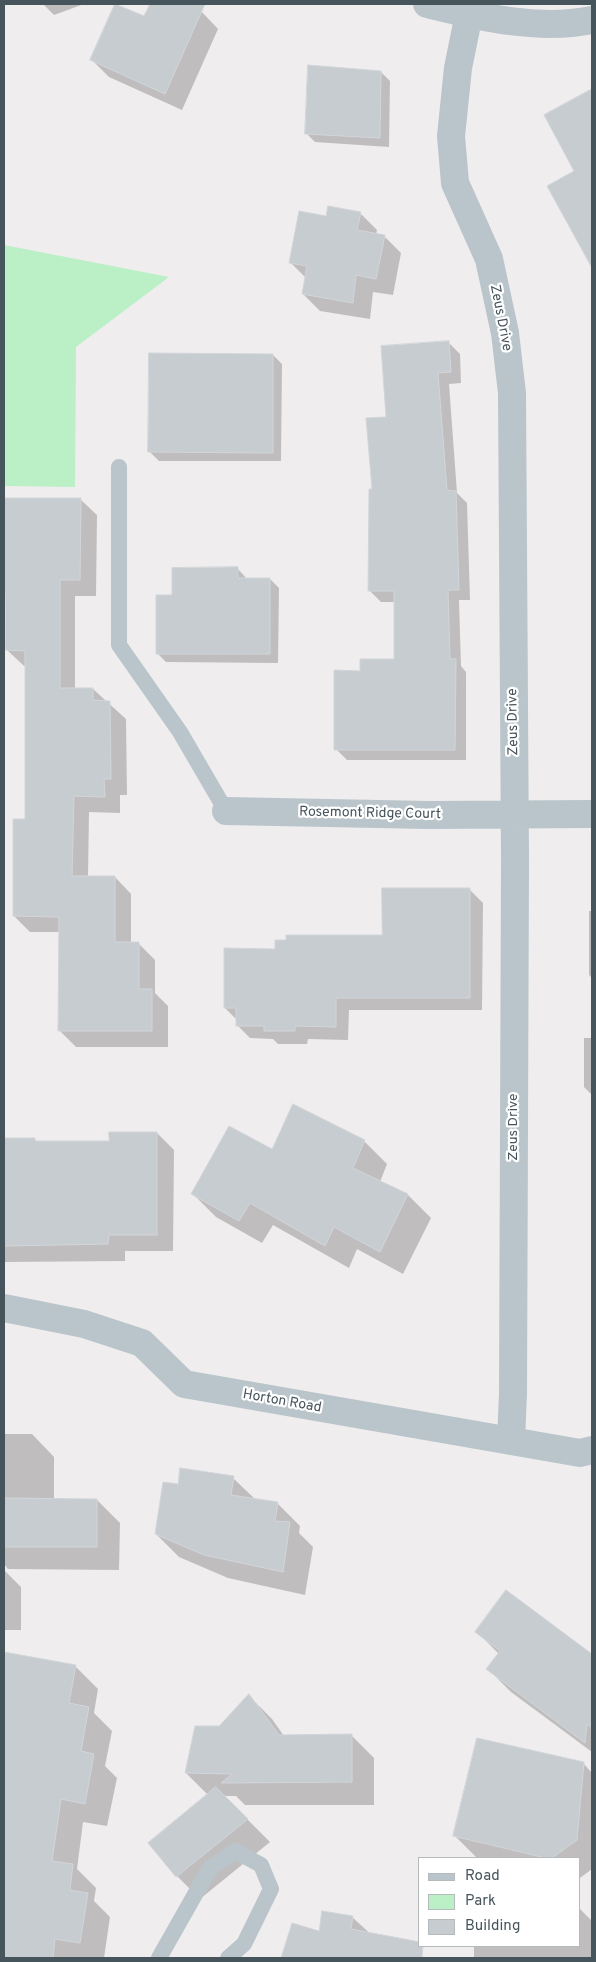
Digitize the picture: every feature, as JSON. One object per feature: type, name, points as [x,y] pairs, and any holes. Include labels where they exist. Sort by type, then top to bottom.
[{"type":"street","points":[[427,4],[469,14],[530,24],[572,24],[592,20]]},
{"type":"street","name":"Zeus Drive","points":[[469,14],[458,68],[451,136],[455,183],[488,259],[505,333],[512,393],[515,815],[513,1380],[511,1441]]},
{"type":"street","name":"Rosemont Ridge Court","points":[[226,811],[515,815],[592,814]]},
{"type":"street","name":"Horton Road","points":[[4,1308],[84,1324],[142,1344],[184,1384],[588,1455]]},
{"type":"lane","points":[[120,467],[118,645],[180,732],[226,811]]},
{"type":"lane","points":[[159,1958],[210,1868],[235,1851],[261,1864],[271,1889],[244,1944],[228,1958]]},
{"type":"green space","points":[[4,245],[169,277],[76,347],[75,487],[4,486]]},
{"type":"building","points":[[115,4],[144,16],[150,4],[205,4],[165,94],[90,60]]},
{"type":"building","points":[[308,65],[381,71],[380,138],[305,134]]},
{"type":"building","points":[[592,89],[592,268],[547,186],[574,171],[544,115]]},
{"type":"building","points":[[328,206],[361,212],[357,230],[385,235],[376,279],[356,275],[353,303],[302,294],[307,266],[289,263],[299,211],[326,216]]},
{"type":"building","points":[[449,341],[451,372],[438,373],[447,490],[456,491],[459,590],[448,590],[450,659],[456,659],[455,750],[334,750],[334,670],[360,671],[360,659],[394,659],[394,591],[368,591],[369,489],[372,489],[366,418],[386,417],[381,346]]},
{"type":"building","points":[[149,353],[273,354],[273,453],[148,452]]},
{"type":"building","points":[[4,498],[81,498],[80,580],[60,580],[60,688],[93,688],[93,700],[110,701],[111,779],[104,779],[105,797],[74,796],[72,876],[115,876],[115,942],[139,942],[139,989],[152,989],[152,1031],[58,1031],[59,917],[13,916],[13,819],[25,819],[25,651],[6,650]]},
{"type":"building","points":[[238,567],[238,578],[270,578],[270,654],[156,654],[156,595],[172,595],[172,568]]},
{"type":"building","points":[[382,888],[470,888],[470,998],[336,998],[336,1027],[295,1026],[295,1031],[264,1031],[264,1026],[236,1026],[236,1008],[224,1008],[224,948],[275,949],[275,940],[286,940],[286,935],[382,935]]},
{"type":"building","points":[[293,1104],[365,1140],[353,1168],[408,1194],[380,1252],[334,1227],[325,1246],[250,1203],[239,1221],[191,1194],[229,1126],[272,1149]]},
{"type":"building","points":[[109,1132],[157,1132],[157,1235],[109,1235],[108,1244],[4,1246],[4,1138],[35,1138],[35,1141],[109,1141]]},
{"type":"building","points":[[180,1468],[234,1476],[231,1495],[278,1502],[275,1521],[290,1522],[283,1572],[204,1555],[155,1534],[163,1482],[178,1484]]},
{"type":"building","points":[[4,1498],[97,1499],[97,1547],[4,1547]]},
{"type":"building","points":[[506,1590],[592,1654],[592,1728],[587,1724],[585,1743],[486,1669],[500,1651],[475,1632]]},
{"type":"building","points":[[4,1652],[76,1665],[69,1703],[89,1707],[81,1751],[94,1754],[85,1804],[61,1799],[52,1861],[73,1864],[70,1890],[88,1893],[80,1943],[55,1939],[53,1958],[4,1958]]},
{"type":"building","points":[[249,1694],[279,1735],[352,1734],[352,1782],[221,1783],[232,1774],[185,1773],[195,1726],[219,1726]]},
{"type":"building","points":[[477,1738],[584,1762],[577,1840],[553,1857],[542,1857],[453,1836]]},
{"type":"building","points":[[216,1787],[248,1819],[176,1877],[148,1843]]},
{"type":"building","points":[[322,1911],[353,1916],[351,1929],[418,1942],[418,1947],[423,1947],[422,1958],[281,1958],[292,1923],[319,1931]]}]
